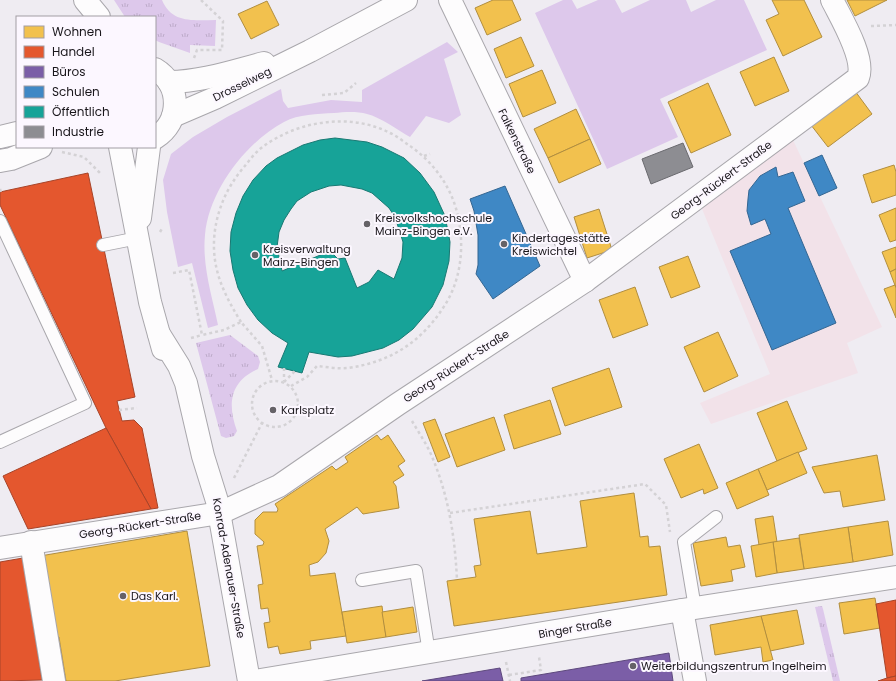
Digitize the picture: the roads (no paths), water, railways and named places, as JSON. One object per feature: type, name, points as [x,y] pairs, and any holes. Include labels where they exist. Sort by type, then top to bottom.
[{"type":"street","points":[[76,0],[84,16]]},
{"type":"street","points":[[85,0],[98,16]]},
{"type":"street","name":"Drosselweg","points":[[174,116],[215,98],[310,51],[406,0]]},
{"type":"street","name":"Falkenstraße","points":[[450,0],[585,281]]},
{"type":"street","name":"Georg-Rückert-Straße","points":[[0,548],[220,513],[279,486],[398,404],[585,281],[858,78],[861,71],[860,64],[848,33],[832,0]]},
{"type":"street","name":"Drosselweg","points":[[162,75],[181,82],[209,77],[310,51]]},
{"type":"street","points":[[156,137],[167,128],[174,116],[175,95],[162,75]]},
{"type":"street","points":[[0,138],[16,133]]},
{"type":"street","points":[[0,161],[11,159],[38,148]]},
{"type":"street","name":"Konrad-Adenauer-Straße","points":[[120,148],[150,302],[159,334],[179,366],[186,383],[203,456],[220,513],[249,681]]},
{"type":"street","name":"Konrad-Adenauer-Straße","points":[[138,238],[149,148]]},
{"type":"street","points":[[31,542],[54,681]]},
{"type":"street","name":"Binger Straße","points":[[255,681],[689,609],[896,577]]},
{"type":"street","points":[[689,609],[695,681]]},
{"type":"lane","points":[[0,220],[84,403],[0,442]]},
{"type":"lane","points":[[103,245],[138,238]]},
{"type":"lane","points":[[689,609],[684,542],[716,517]]},
{"type":"lane","points":[[362,580],[416,571],[429,653]]},
{"type":"place","name":"Kreisvolkshochschule Mainz-Bingen e.V.","points":[[367,224]]},
{"type":"place","name":"Kindertagesstätte Kreiswichtel","points":[[504,244]]},
{"type":"place","name":"Kreisverwaltung Mainz-Bingen","points":[[255,255]]},
{"type":"place","name":"Karlsplatz","points":[[273,410]]},
{"type":"place","name":"Das Karl.","points":[[123,596]]},
{"type":"place","name":"Weiterbildungszentrum Ingelheim","points":[[633,666]]}]
